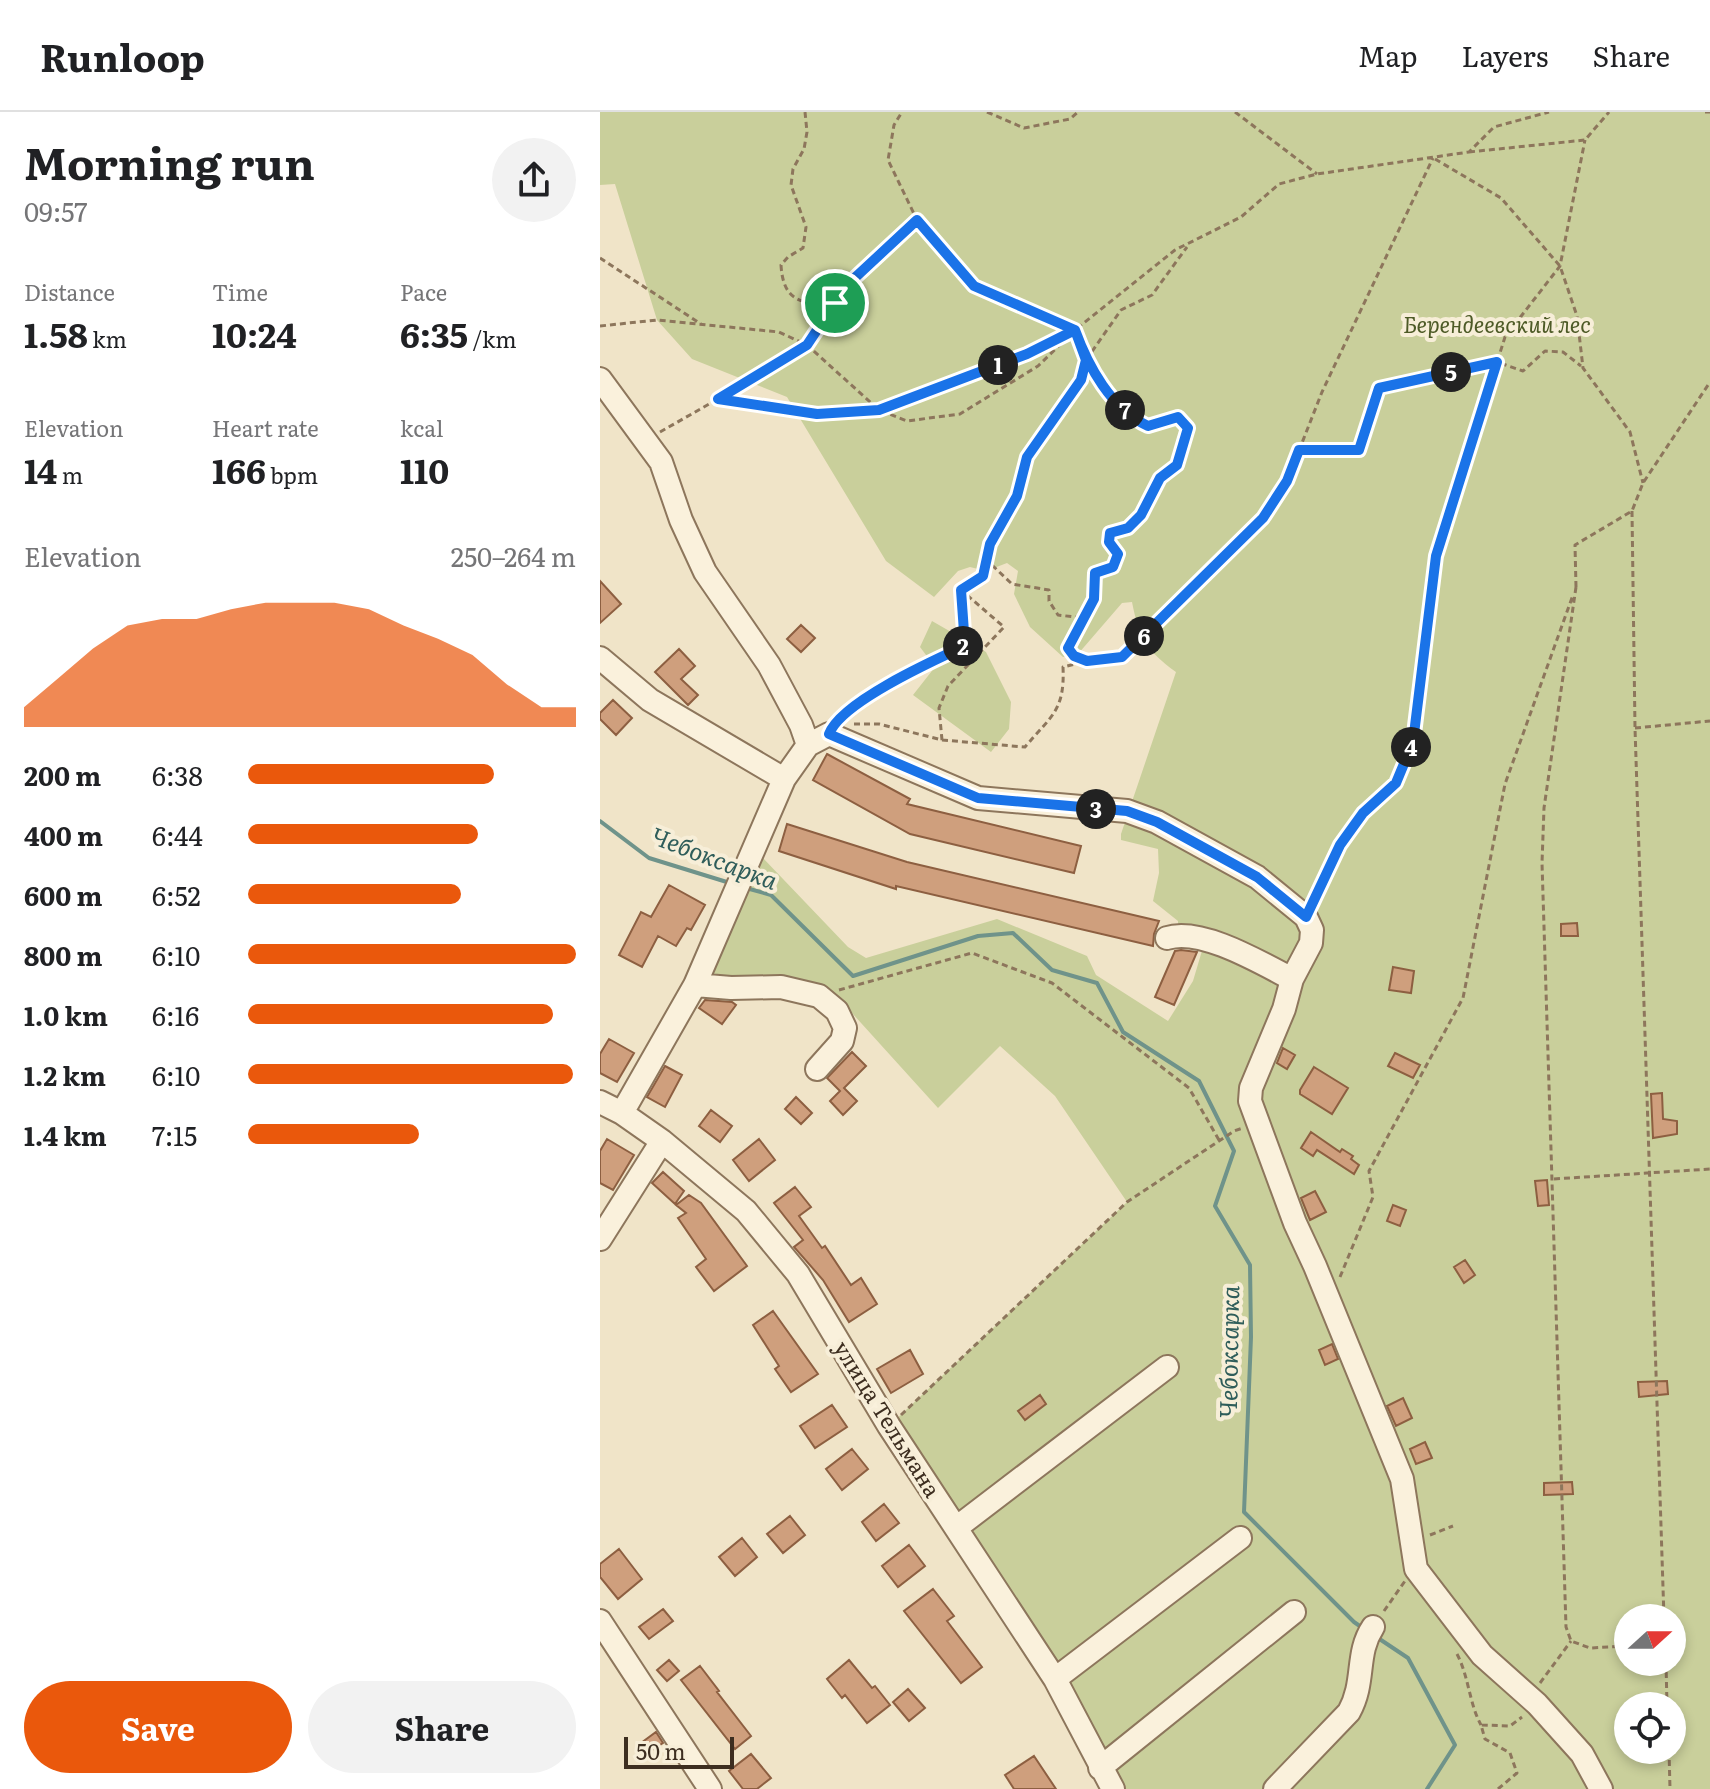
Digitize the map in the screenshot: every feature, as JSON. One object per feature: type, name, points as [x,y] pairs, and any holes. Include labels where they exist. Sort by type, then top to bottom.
[{"type":"street","points":[[600,379],[646,440],[669,479],[681,520],[705,572],[769,665],[801,725],[808,745]]},
{"type":"street","points":[[600,658],[650,700],[784,779]]},
{"type":"street","points":[[622,1113],[695,985],[784,779],[808,745],[829,734],[978,798],[1127,811],[1157,822],[1257,877],[1306,917],[1312,930],[1311,943],[1292,979],[1284,1009],[1251,1088],[1250,1101],[1295,1223],[1402,1479],[1416,1569],[1482,1655],[1538,1694],[1582,1754],[1601,1789]]},
{"type":"street","points":[[1167,938],[1190,935],[1247,956],[1292,979]]},
{"type":"street","points":[[695,985],[781,987],[819,996],[837,1011],[845,1028],[842,1041],[817,1069]]},
{"type":"street","name":"улица Тельмана","points":[[600,1102],[622,1113],[662,1141],[746,1211],[798,1274],[889,1426],[1055,1679],[1113,1789]]},
{"type":"street","points":[[600,1239],[662,1141]]},
{"type":"street","points":[[956,1528],[1167,1367]]},
{"type":"street","points":[[1055,1679],[1240,1538]]},
{"type":"street","points":[[1100,1768],[1294,1612]]},
{"type":"street","points":[[600,1621],[710,1789]]},
{"type":"street","points":[[1286,1787],[1353,1705],[1361,1683],[1369,1633]]},
{"type":"path","points":[[805,112],[807,132],[804,149],[793,169],[791,185],[806,227],[805,237],[803,248],[781,265],[782,285],[792,295],[811,304],[835,303]]},
{"type":"path","points":[[902,112],[894,125],[888,160],[917,220],[974,286],[1075,330],[1086,360],[1106,389],[1134,420],[1148,426],[1178,417],[1188,428],[1177,465],[1160,478],[1141,515],[1128,528],[1110,533],[1109,542],[1118,554],[1113,567],[1095,573],[1094,599],[1068,648],[1074,656],[1087,661]]},
{"type":"path","points":[[987,112],[1024,128],[1070,119],[1078,112]]},
{"type":"path","points":[[1235,112],[1317,174]]},
{"type":"path","points":[[1469,152],[1494,127],[1549,112]]},
{"type":"path","points":[[1306,917],[1340,845],[1363,813],[1396,783],[1413,742],[1436,556],[1505,337],[1560,266],[1585,140],[1609,112]]},
{"type":"path","points":[[600,326],[657,320],[779,332],[807,345],[879,410],[907,421],[960,414],[1038,366],[1075,330],[1175,250],[1241,217],[1279,184],[1317,174],[1469,152],[1585,140]]},
{"type":"path","points":[[1433,158],[1501,198],[1560,266],[1577,316],[1583,368]]},
{"type":"path","points":[[829,734],[846,726],[879,724],[942,740],[1025,747],[1059,707],[1064,687],[1063,667],[1122,657],[1263,518],[1287,481],[1322,392],[1433,158]]},
{"type":"path","points":[[646,440],[807,345],[846,286],[917,220]]},
{"type":"path","points":[[983,576],[990,544],[1017,496],[1027,457],[1081,380],[1086,360],[1121,310],[1152,295],[1189,244]]},
{"type":"path","points":[[600,258],[702,325]]},
{"type":"path","points":[[718,399],[817,414],[879,410],[1027,354],[1075,330]]},
{"type":"path","points":[[1299,450],[1359,450],[1379,388],[1497,362],[1523,371],[1545,351],[1563,352],[1583,368],[1630,432],[1643,483]]},
{"type":"path","points":[[1664,1604],[1635,728],[1632,511],[1643,483],[1710,382]]},
{"type":"path","points":[[1571,1641],[1566,1627],[1542,863],[1544,808],[1576,587],[1575,545],[1632,511]]},
{"type":"path","points":[[961,590],[993,566],[1012,584],[1049,590],[1049,601],[1058,615],[1083,618]]},
{"type":"path","points":[[1328,1300],[1346,1265],[1373,1197],[1369,1171],[1463,998],[1505,784],[1576,587]]},
{"type":"path","points":[[829,734],[831,727],[863,699],[965,646],[961,590]]},
{"type":"path","points":[[942,740],[939,708],[948,686],[1004,627],[961,590]]},
{"type":"path","points":[[1635,728],[1710,721]]},
{"type":"path","points":[[819,996],[972,953],[1052,983],[1189,1088],[1219,1140]]},
{"type":"path","points":[[889,1426],[1127,1202],[1234,1131]]},
{"type":"path","points":[[1553,1180],[1710,1169]]},
{"type":"path","points":[[1412,1542],[1453,1526]]},
{"type":"path","points":[[1571,1641],[1590,1648],[1614,1647]]},
{"type":"path","points":[[1481,1725],[1510,1726],[1538,1694],[1571,1641]]},
{"type":"path","points":[[1453,1647],[1465,1670],[1474,1713],[1485,1739],[1510,1753],[1517,1773],[1498,1789]]},
{"type":"path","points":[[1669,1764],[1670,1789]]},
{"type":"green space","name":"Берендеевский лес","points":[[600,112],[1710,112],[1710,1789],[1113,1789],[889,1426],[1127,1202],[1055,1096],[1000,1046],[938,1108],[852,1013],[785,983],[695,985],[761,856],[848,947],[866,958],[997,919],[1087,956],[1096,975],[1168,1021],[1193,981],[1204,944],[1178,935],[1178,921],[1153,901],[1159,873],[1158,849],[1121,840],[1121,834],[1176,672],[1146,643],[1132,602],[1122,603],[1078,654],[1063,657],[1030,627],[1014,594],[1018,571],[1007,563],[986,571],[970,567],[958,571],[934,597],[886,561],[787,397],[692,359],[657,320],[615,184],[600,185]]},
{"type":"green space","points":[[932,621],[986,652],[1011,702],[1009,729],[991,752],[913,695],[935,667],[920,647]]},
{"type":"building","points":[[600,581],[621,604],[600,623]]},
{"type":"building","points":[[801,625],[815,638],[801,652],[787,639]]},
{"type":"building","points":[[679,649],[695,666],[681,679],[698,695],[688,705],[655,672]]},
{"type":"building","points":[[613,700],[632,718],[616,735],[600,719],[600,713]]},
{"type":"building","points":[[827,754],[910,799],[907,804],[1081,846],[1074,873],[910,834],[813,780]]},
{"type":"building","points":[[787,824],[907,862],[1159,921],[1153,946],[896,886],[896,889],[779,851]]},
{"type":"building","points":[[669,885],[705,905],[691,930],[687,928],[676,946],[658,936],[642,967],[619,955],[641,912],[651,917]]},
{"type":"building","points":[[1577,923],[1578,936],[1561,936],[1561,924]]},
{"type":"building","points":[[1175,951],[1197,952],[1174,1005],[1155,997]]},
{"type":"building","points":[[1393,967],[1414,971],[1411,993],[1389,990]]},
{"type":"building","points":[[705,1000],[736,1005],[722,1024],[699,1008]]},
{"type":"building","points":[[609,1039],[634,1053],[617,1082],[600,1073],[600,1054]]},
{"type":"building","points":[[1283,1048],[1295,1055],[1287,1069],[1277,1063]]},
{"type":"building","points":[[852,1052],[866,1066],[844,1088],[857,1101],[843,1115],[830,1101],[840,1091],[827,1078]]},
{"type":"building","points":[[1395,1053],[1420,1065],[1413,1078],[1388,1066]]},
{"type":"building","points":[[665,1066],[682,1075],[665,1107],[647,1097]]},
{"type":"building","points":[[1314,1067],[1348,1088],[1332,1114],[1300,1094]]},
{"type":"building","points":[[1662,1093],[1663,1119],[1677,1121],[1677,1134],[1653,1138],[1651,1094]]},
{"type":"building","points":[[796,1097],[812,1113],[801,1124],[785,1109]]},
{"type":"building","points":[[711,1110],[732,1126],[720,1142],[699,1126]]},
{"type":"building","points":[[1311,1132],[1340,1152],[1342,1149],[1353,1156],[1351,1159],[1359,1165],[1354,1174],[1317,1150],[1313,1156],[1301,1148]]},
{"type":"building","points":[[607,1139],[634,1155],[613,1190],[600,1183],[600,1151]]},
{"type":"building","points":[[759,1139],[775,1160],[749,1181],[733,1160]]},
{"type":"building","points":[[663,1172],[684,1191],[675,1204],[652,1183]]},
{"type":"building","points":[[1547,1180],[1549,1205],[1538,1206],[1535,1181]]},
{"type":"building","points":[[795,1187],[811,1207],[799,1216],[822,1248],[825,1246],[851,1285],[861,1278],[877,1304],[849,1322],[823,1280],[794,1247],[803,1240],[774,1203]]},
{"type":"building","points":[[1315,1191],[1326,1212],[1310,1220],[1301,1198]]},
{"type":"building","points":[[689,1195],[701,1203],[747,1266],[714,1291],[696,1267],[706,1259],[678,1218],[686,1213],[676,1205]]},
{"type":"building","points":[[1393,1205],[1406,1210],[1400,1226],[1387,1221]]},
{"type":"building","points":[[1465,1260],[1475,1275],[1464,1283],[1454,1267]]},
{"type":"building","points":[[773,1311],[818,1374],[791,1392],[775,1369],[779,1366],[753,1325]]},
{"type":"building","points":[[1332,1344],[1338,1359],[1325,1365],[1319,1350]]},
{"type":"building","points":[[910,1350],[923,1374],[891,1393],[877,1369]]},
{"type":"building","points":[[1667,1381],[1668,1394],[1639,1397],[1638,1382]]},
{"type":"building","points":[[1040,1395],[1046,1404],[1025,1420],[1018,1411]]},
{"type":"building","points":[[1403,1398],[1412,1418],[1396,1426],[1387,1406]]},
{"type":"building","points":[[832,1405],[847,1427],[815,1448],[800,1426]]},
{"type":"building","points":[[1425,1442],[1432,1458],[1416,1464],[1410,1449]]},
{"type":"building","points":[[852,1449],[868,1469],[842,1490],[826,1469]]},
{"type":"building","points":[[1572,1482],[1573,1494],[1544,1495],[1544,1483]]},
{"type":"building","points":[[884,1504],[899,1523],[876,1541],[862,1522]]},
{"type":"building","points":[[790,1516],[805,1535],[783,1553],[767,1534]]},
{"type":"building","points":[[742,1538],[757,1557],[735,1576],[719,1557]]},
{"type":"building","points":[[909,1545],[925,1566],[898,1587],[882,1566]]},
{"type":"building","points":[[619,1549],[642,1579],[618,1599],[600,1577],[600,1564]]},
{"type":"building","points":[[933,1589],[954,1616],[947,1621],[982,1667],[961,1683],[904,1611]]},
{"type":"building","points":[[663,1609],[673,1621],[649,1639],[639,1627]]},
{"type":"building","points":[[669,1660],[679,1671],[667,1681],[657,1670]]},
{"type":"building","points":[[849,1660],[890,1705],[867,1723],[845,1695],[842,1698],[827,1679]]},
{"type":"building","points":[[700,1666],[751,1736],[735,1749],[681,1680]]},
{"type":"building","points":[[908,1689],[925,1708],[909,1721],[893,1702]]},
{"type":"building","points":[[656,1732],[663,1743],[647,1753],[641,1743]]},
{"type":"building","points":[[751,1754],[771,1778],[757,1789],[743,1789],[729,1771]]},
{"type":"building","points":[[1034,1756],[1056,1789],[1014,1789],[1005,1775]]},
{"type":"waterway","name":"Чебоксарка","points":[[600,821],[649,858],[730,883]]},
{"type":"waterway","name":"Чебоксарка","points":[[746,888],[771,895],[853,976],[978,936],[1013,933],[1052,970],[1097,983],[1123,1032],[1199,1081],[1234,1151],[1215,1206],[1250,1265],[1251,1337],[1244,1512],[1364,1629]]},
{"type":"waterway","name":"Чебоксарка","points":[[1375,1636],[1408,1658],[1455,1745],[1427,1789]]},
{"type":"route","points":[[835,303],[807,345],[718,399],[817,414],[879,410],[1027,354],[1075,330],[1086,360],[1081,380],[1027,457],[1017,496],[990,544],[983,576],[961,590],[965,646],[863,699],[831,727],[829,734],[978,798],[1127,811],[1157,822],[1257,877],[1306,917],[1340,845],[1363,813],[1396,783],[1413,742],[1436,556],[1497,362],[1379,388],[1359,450],[1299,450],[1287,481],[1263,518],[1122,657],[1087,661],[1074,656],[1068,648],[1094,599],[1095,573],[1113,567],[1118,554],[1109,542],[1110,533],[1128,528],[1141,515],[1160,478],[1177,465],[1188,428],[1178,417],[1148,426],[1134,420],[1106,389],[1086,360],[1075,330],[974,286],[917,220],[846,286],[835,303]]}]
